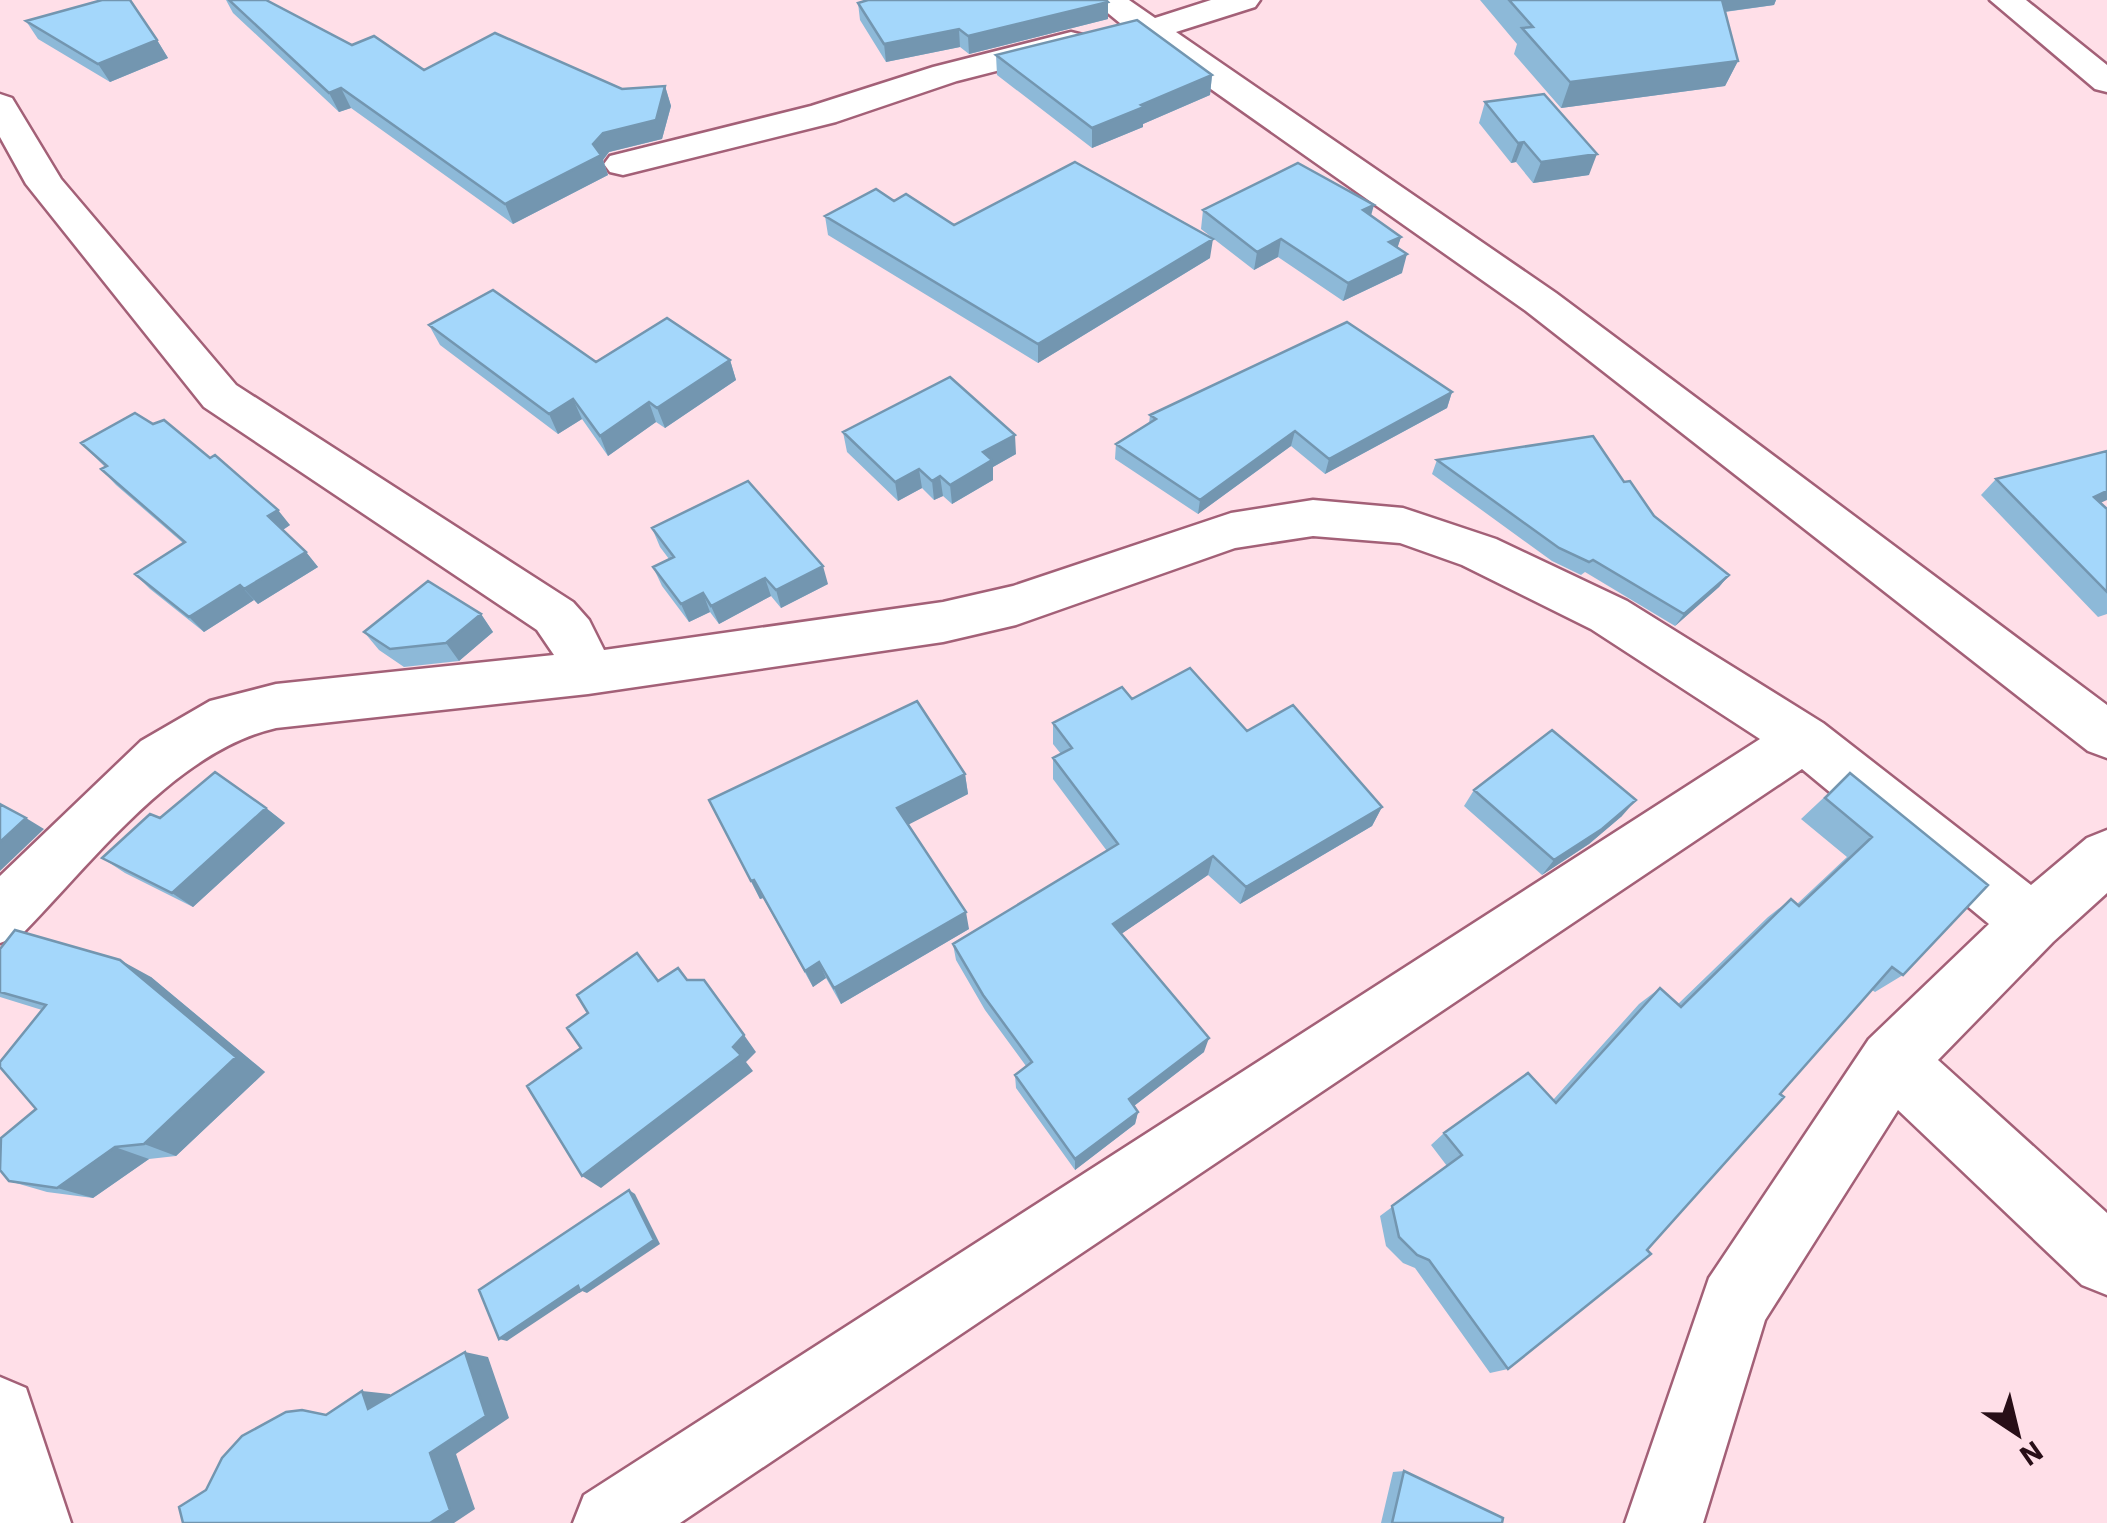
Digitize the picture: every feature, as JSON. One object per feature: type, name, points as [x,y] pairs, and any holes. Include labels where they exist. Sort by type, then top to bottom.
[{"type":"street","points":[[622,164],[823,114],[1133,18],[1244,0]]},
{"type":"street","points":[[2006,0],[2107,82]]},
{"type":"street","points":[[1133,18],[1541,302],[2107,735]]},
{"type":"street","points":[[0,105],[45,184],[220,396],[555,616],[571,634],[588,673]]},
{"type":"street","points":[[0,916],[160,757],[229,718],[276,706],[588,673],[942,622],[1016,605],[1231,531],[1313,518],[1402,526],[1478,552],[1609,614],[1804,740],[2032,922]]},
{"type":"street","points":[[612,1523],[1804,740]]},
{"type":"street","points":[[1664,1523],[1734,1303],[1892,1061],[2032,922],[2107,856]]},
{"type":"street","points":[[1892,1061],[2107,1260]]},
{"type":"street","points":[[0,1414],[32,1523]]},
{"type":"building","points":[[102,0],[130,0],[157,40],[98,64],[26,21]]},
{"type":"building","points":[[229,0],[266,0],[352,45],[374,36],[424,70],[495,33],[622,89],[665,86],[656,120],[603,133],[593,144],[601,155],[505,204],[341,88],[329,93]]},
{"type":"building","points":[[1509,0],[1722,0],[1738,61],[1570,82],[1522,28],[1533,27]]},
{"type":"building","points":[[1108,2],[968,36],[959,29],[884,44],[858,3]]},
{"type":"building","points":[[1137,20],[1212,75],[1092,128],[996,55]]},
{"type":"building","points":[[1544,94],[1597,154],[1541,162],[1524,142],[1518,143],[1485,102]]},
{"type":"building","points":[[1075,162],[1213,239],[1038,344],[825,216],[876,189],[894,201],[906,194],[954,225]]},
{"type":"building","points":[[1298,163],[1374,205],[1363,210],[1401,237],[1389,242],[1407,254],[1348,283],[1281,239],[1257,252],[1203,210]]},
{"type":"building","points":[[493,290],[596,362],[667,318],[730,360],[657,408],[649,402],[600,436],[573,399],[549,414],[429,325]]},
{"type":"building","points":[[1347,322],[1452,392],[1329,459],[1295,431],[1200,500],[1116,444],[1156,419],[1150,415]]},
{"type":"building","points":[[950,377],[1015,435],[983,452],[992,460],[950,485],[940,476],[932,481],[919,469],[895,482],[843,432]]},
{"type":"building","points":[[135,413],[153,424],[164,420],[210,458],[215,455],[278,510],[268,516],[306,552],[244,589],[240,585],[189,617],[135,574],[185,542],[101,469],[107,466],[81,443]]},
{"type":"building","points":[[1593,436],[1624,482],[1630,481],[1654,516],[1729,575],[1684,614],[1593,560],[1589,562],[1559,548],[1437,460]]},
{"type":"building","points":[[2107,451],[2107,491],[2094,497],[2107,509],[2107,592],[1996,479]]},
{"type":"building","points":[[748,481],[823,566],[776,590],[765,578],[711,606],[703,593],[681,604],[653,567],[674,557],[652,528]]},
{"type":"building","points":[[428,581],[481,614],[446,643],[390,649],[364,632]]},
{"type":"building","points":[[1190,668],[1247,731],[1293,705],[1382,807],[1246,887],[1213,856],[1113,924],[1209,1038],[1129,1099],[1138,1112],[1075,1159],[1015,1075],[1032,1062],[983,995],[953,944],[1118,844],[1053,758],[1072,748],[1053,723],[1122,687],[1132,699]]},
{"type":"building","points":[[917,701],[965,774],[897,808],[966,912],[834,988],[819,962],[805,971],[754,880],[751,881],[709,800]]},
{"type":"building","points":[[1552,730],[1636,800],[1602,829],[1554,860],[1474,790]]},
{"type":"building","points":[[215,772],[266,808],[172,893],[102,858],[150,814],[160,818]]},
{"type":"building","points":[[1850,773],[1988,885],[1903,975],[1892,967],[1780,1094],[1784,1097],[1647,1250],[1651,1254],[1508,1369],[1429,1260],[1417,1255],[1399,1237],[1392,1206],[1462,1155],[1444,1133],[1528,1073],[1556,1103],[1660,988],[1681,1007],[1791,899],[1799,906],[1872,837],[1825,798]]},
{"type":"building","points":[[0,804],[26,818],[0,842]]},
{"type":"building","points":[[15,930],[120,960],[236,1057],[144,1144],[115,1147],[57,1188],[9,1181],[0,1170],[1,1138],[36,1109],[0,1067],[0,1062],[46,1005],[0,992],[0,949]]},
{"type":"building","points":[[637,953],[658,981],[678,968],[687,980],[704,980],[744,1035],[733,1047],[741,1055],[582,1176],[527,1086],[581,1048],[567,1028],[588,1013],[577,995]]},
{"type":"building","points":[[629,1190],[654,1240],[580,1291],[578,1286],[499,1339],[479,1290]]},
{"type":"building","points":[[465,1352],[486,1416],[430,1453],[450,1510],[430,1523],[183,1523],[179,1507],[206,1490],[222,1458],[242,1436],[286,1412],[302,1410],[326,1415],[362,1391],[368,1409]]},
{"type":"building","points":[[1404,1471],[1503,1518],[1502,1523],[1392,1523]]}]
